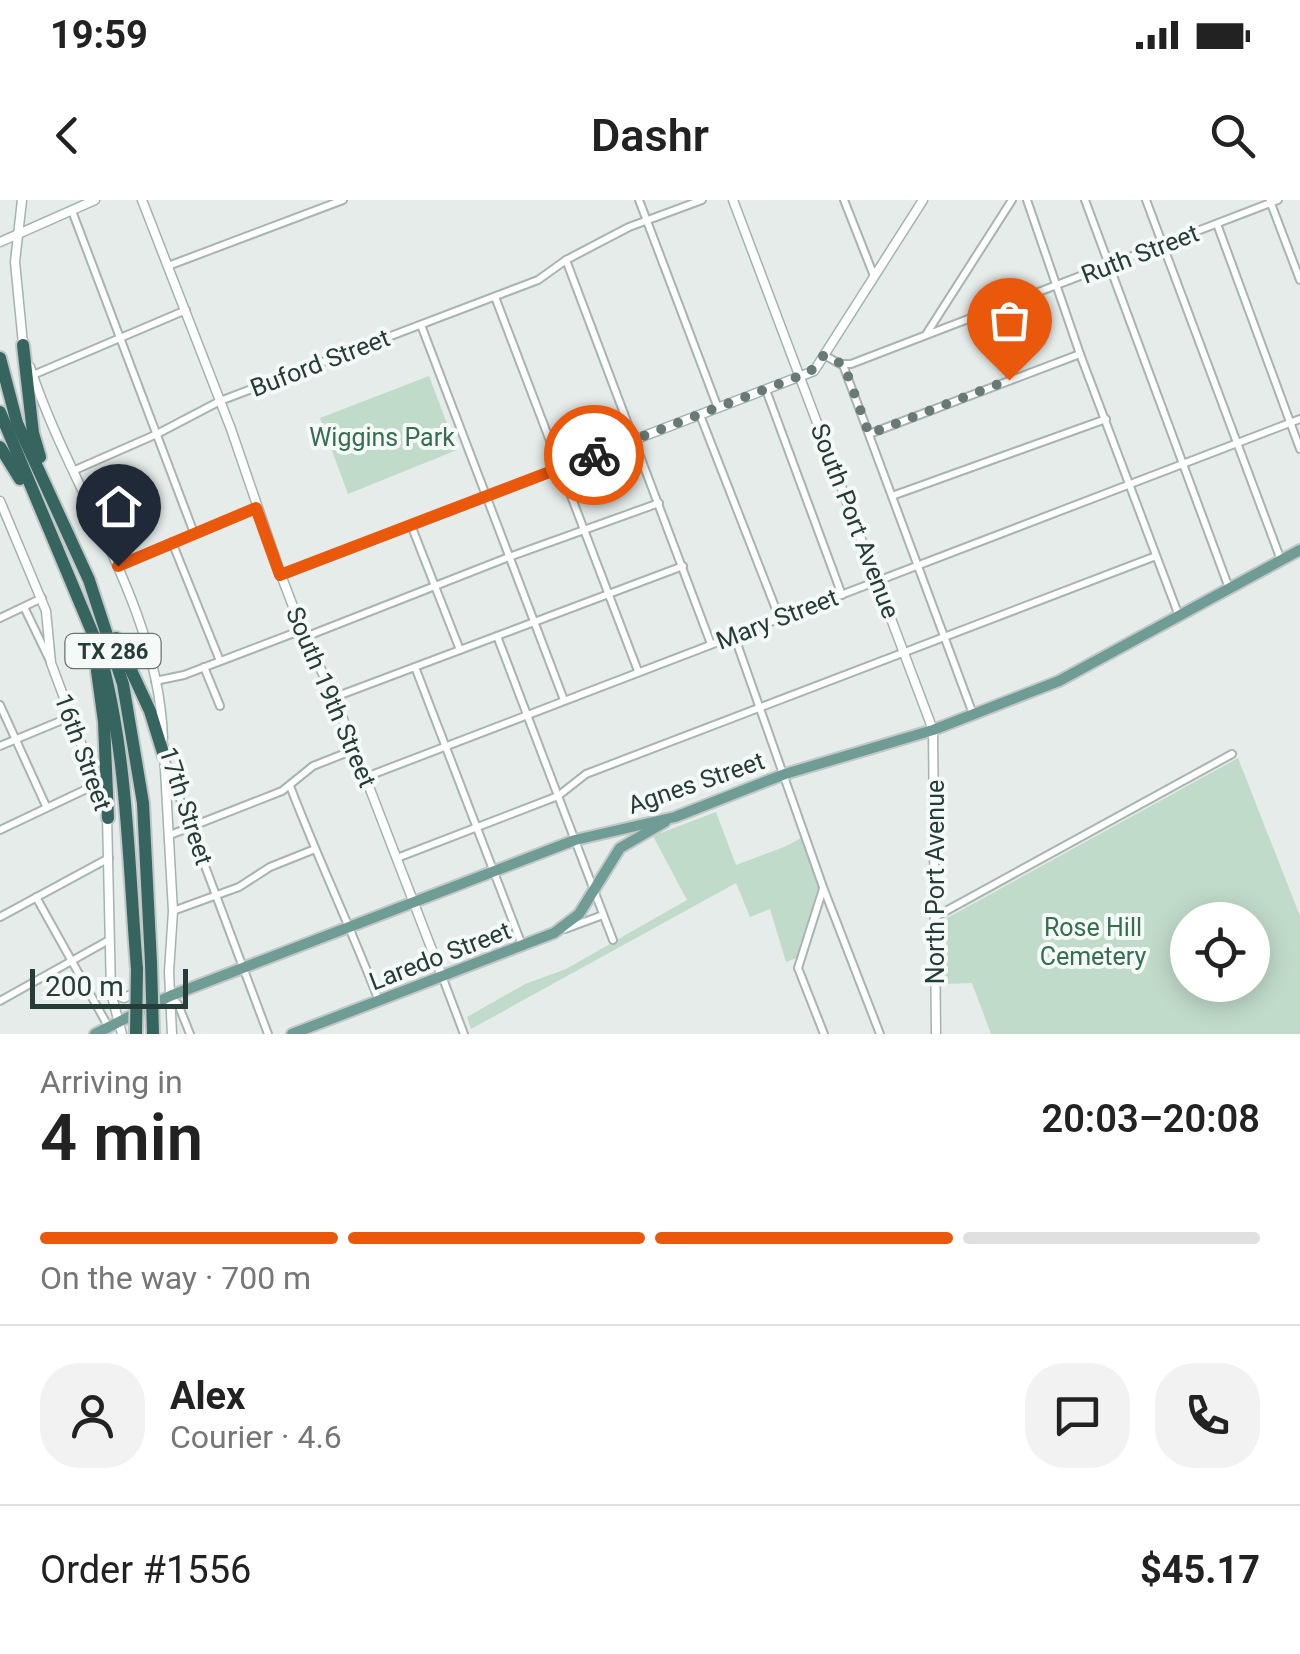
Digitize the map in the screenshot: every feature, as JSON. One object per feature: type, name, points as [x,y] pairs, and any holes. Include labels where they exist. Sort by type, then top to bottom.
[{"type":"highway","points":[[23,345],[33,432],[54,502]]},
{"type":"highway","name":"TX 286","points":[[0,358],[17,423],[100,608],[123,684],[143,803],[153,1034]]},
{"type":"highway","name":"TX 286","points":[[0,412],[98,646],[114,713],[128,810],[137,969],[136,1034]]},
{"type":"highway","points":[[0,447],[42,516]]},
{"type":"highway","points":[[100,608],[150,711],[164,756]]},
{"type":"highway","points":[[83,610],[102,702],[108,818]]},
{"type":"main road","name":"17th Street","points":[[22,200],[16,234],[15,290],[23,345],[118,566],[143,635],[162,719],[164,756]]},
{"type":"main road","points":[[0,242],[94,200]]},
{"type":"main road","name":"South 19th Street","points":[[142,200],[220,401],[280,575],[335,698],[442,976]]},
{"type":"main road","name":"South Port Avenue","points":[[733,200],[932,730]]},
{"type":"main road","points":[[280,575],[814,371],[923,200]]},
{"type":"main road","name":"16th Street","points":[[0,504],[42,598],[51,663],[108,818],[111,993],[114,1024],[122,1034]]},
{"type":"main road","name":"Agnes Street","points":[[95,1034],[170,996],[575,840],[675,816],[786,774],[974,715],[1083,671],[1300,550]]},
{"type":"main road","name":"North Port Avenue","points":[[932,730],[936,1034]]},
{"type":"main road","points":[[164,756],[173,911],[169,972],[172,1034]]},
{"type":"main road","points":[[554,933],[579,914],[620,848],[675,816]]},
{"type":"main road","name":"Laredo Street","points":[[292,1034],[554,933]]},
{"type":"main road","points":[[111,993],[124,998],[162,980],[169,972]]},
{"type":"main road","points":[[155,1004],[172,1018]]},
{"type":"street","points":[[639,200],[718,408]]},
{"type":"street","name":"Buford Street","points":[[75,470],[220,401],[538,280],[569,257],[702,200]]},
{"type":"street","points":[[844,200],[874,276]]},
{"type":"street","points":[[926,334],[1012,200]]},
{"type":"street","points":[[1027,200],[1179,617]]},
{"type":"street","points":[[1085,200],[1228,588]]},
{"type":"street","points":[[1146,200],[1281,560]]},
{"type":"street","points":[[168,266],[338,201]]},
{"type":"street","points":[[1273,201],[1300,280]]},
{"type":"street","name":"Ruth Street","points":[[844,365],[1273,201]]},
{"type":"street","points":[[72,210],[194,533]]},
{"type":"street","points":[[1218,224],[1300,449]]},
{"type":"street","points":[[569,257],[711,644]]},
{"type":"street","points":[[495,297],[638,671]]},
{"type":"street","points":[[33,375],[186,310]]},
{"type":"street","points":[[421,324],[564,700]]},
{"type":"street","points":[[869,434],[1080,354]]},
{"type":"street","points":[[824,355],[844,365],[974,715]]},
{"type":"street","points":[[766,390],[842,594]]},
{"type":"street","points":[[700,414],[779,618]]},
{"type":"street","points":[[892,496],[1106,419]]},
{"type":"street","name":"Mary Street","points":[[366,776],[1300,420]]},
{"type":"street","points":[[155,681],[304,634],[659,503]]},
{"type":"street","points":[[118,566],[256,508]]},
{"type":"street","points":[[411,525],[460,650]]},
{"type":"street","points":[[172,542],[220,661]]},
{"type":"street","points":[[397,858],[558,796],[586,774],[1156,556]]},
{"type":"street","points":[[335,698],[683,566]]},
{"type":"street","points":[[0,618],[42,598]]},
{"type":"street","name":"16th Street","points":[[24,607],[51,663]]},
{"type":"street","points":[[734,635],[823,888],[880,1034]]},
{"type":"street","points":[[497,636],[613,940]]},
{"type":"street","points":[[204,667],[220,706]]},
{"type":"street","points":[[415,667],[522,946]]},
{"type":"street","points":[[0,704],[46,806]]},
{"type":"street","points":[[0,746],[70,716]]},
{"type":"street","points":[[170,835],[290,786],[313,766],[356,750]]},
{"type":"street","points":[[934,917],[1232,754]]},
{"type":"street","name":"17th Street","points":[[164,756],[268,1034]]},
{"type":"street","points":[[0,830],[97,784]]},
{"type":"street","points":[[290,786],[379,1001]]},
{"type":"street","points":[[173,911],[246,884],[270,867],[314,849]]},
{"type":"street","points":[[1,914],[110,858]]},
{"type":"street","points":[[823,888],[798,968],[824,1034]]},
{"type":"street","points":[[36,897],[114,1024]]},
{"type":"street","name":"Laredo Street","points":[[554,933],[603,915]]},
{"type":"street","points":[[0,1001],[109,940]]},
{"type":"street","name":"South 19th Street","points":[[442,976],[464,1034]]},
{"type":"street","points":[[170,996],[178,1004],[190,1034]]},
{"type":"green space","name":"Wiggins Park","points":[[429,376],[457,450],[348,494],[320,418]]},
{"type":"green space","name":"Rose Hill Cemetery","points":[[1238,758],[1300,916],[1300,1034],[991,1034],[972,983],[945,984],[947,918]]},
{"type":"green space","points":[[716,812],[736,865],[803,837],[819,885],[797,958],[786,962],[770,909],[750,917],[736,883],[471,1029],[467,1017],[525,984],[566,969],[687,900],[653,836]]},
{"type":"way so far","points":[[594,455],[814,371],[824,355],[844,365],[869,434],[1009,380]]},
{"type":"route","points":[[118,566],[256,508],[280,575],[594,455]]}]
